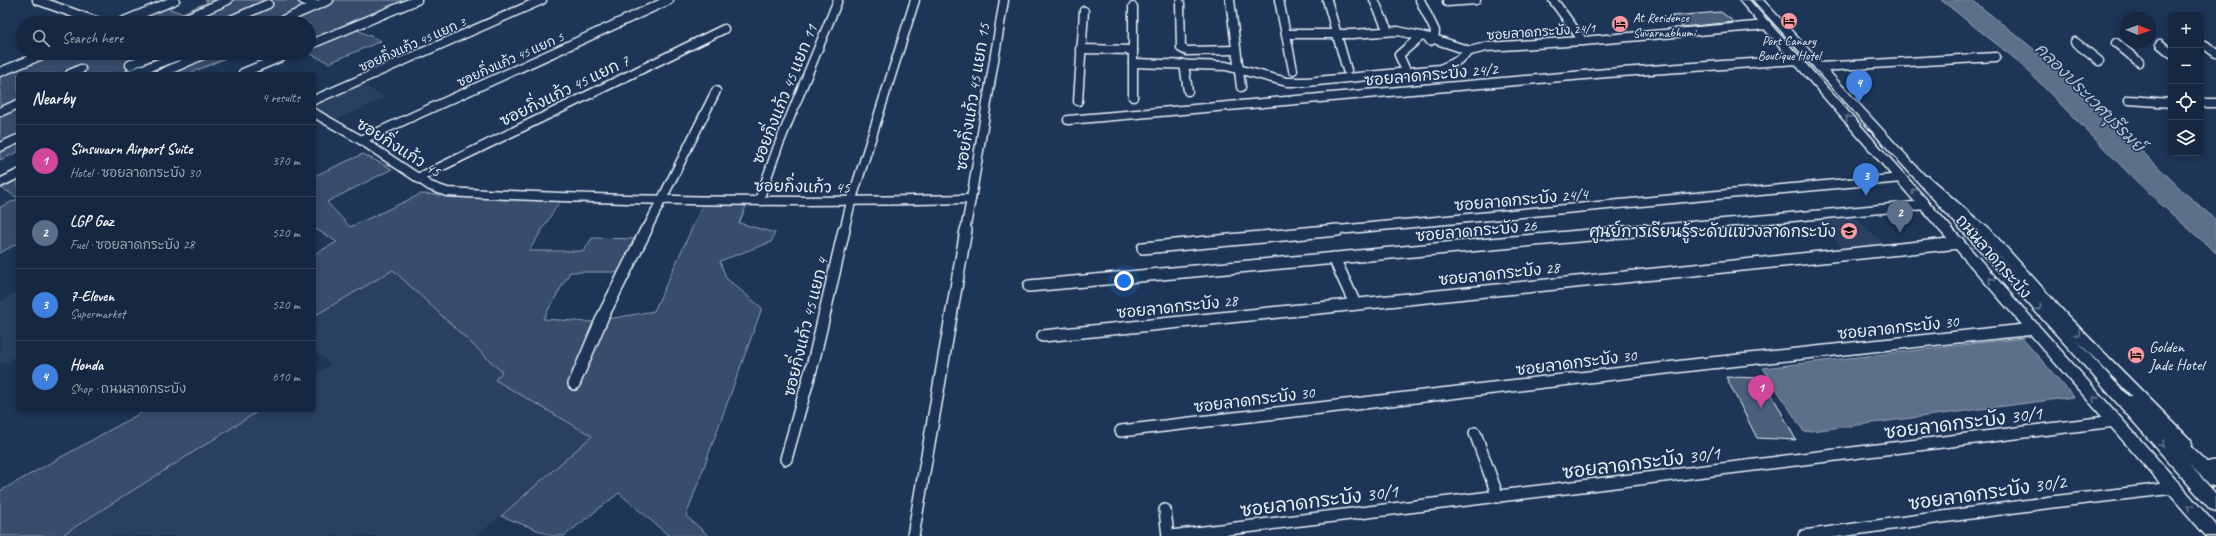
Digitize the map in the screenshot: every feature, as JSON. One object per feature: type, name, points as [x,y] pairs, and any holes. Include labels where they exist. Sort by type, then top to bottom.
[{"type":"main road","name":"ถนนลาดกระบัง","points":[[1744,0],[2216,536]]},
{"type":"main road","name":"ถนนลาดกระบัง","points":[[1758,0],[2080,352],[2216,505]]},
{"type":"main road","points":[[1864,136],[1881,136]]},
{"type":"main road","points":[[2080,352],[2167,432],[2216,480]]},
{"type":"street","points":[[37,0],[82,16]]},
{"type":"street","points":[[136,16],[175,0]]},
{"type":"street","points":[[191,16],[228,0]]},
{"type":"street","points":[[303,0],[316,5]]},
{"type":"street","points":[[292,16],[329,0]]},
{"type":"street","points":[[316,42],[417,0]]},
{"type":"street","name":"ซอยกิ่งแก้ว 45 แยก 3","points":[[316,99],[542,0]]},
{"type":"street","name":"ซอยกิ่งแก้ว 45 แยก 5","points":[[361,140],[669,0]]},
{"type":"street","name":"ซอยกิ่งแก้ว 45 แยก 11","points":[[759,200],[777,149],[838,0]]},
{"type":"street","name":"ซอยกิ่งแก้ว 45 แยก 4","points":[[786,459],[816,352],[851,202],[915,0]]},
{"type":"street","name":"ซอยกิ่งแก้ว 45 แยก 15","points":[[971,199],[1004,0]]},
{"type":"street","points":[[1230,0],[1241,87]]},
{"type":"street","points":[[1279,0],[1293,70]]},
{"type":"street","points":[[1327,0],[1347,70]]},
{"type":"street","points":[[1374,0],[1388,31]]},
{"type":"street","points":[[1407,73],[1399,55],[1428,38],[1435,31],[1420,0]]},
{"type":"street","points":[[1446,2],[1476,0]]},
{"type":"street","points":[[1553,0],[1582,41]]},
{"type":"street","points":[[1180,3],[1181,48],[1187,51],[1236,50]]},
{"type":"street","points":[[240,16],[268,4]]},
{"type":"street","points":[[1133,7],[1133,97]]},
{"type":"street","points":[[1078,101],[1080,49],[1084,11]]},
{"type":"street","name":"ซอยลาดกระบัง 24/1","points":[[1134,63],[1184,64],[1238,69],[1287,82],[1307,82],[1407,73],[1447,67],[1467,53],[1480,48],[1499,45],[1582,41],[1767,26]]},
{"type":"street","name":"ซอยกิ่งแก้ว 45 แยก 7","points":[[418,178],[724,29]]},
{"type":"street","points":[[1286,34],[1336,35],[1388,31],[1404,32],[1428,38],[1467,53]]},
{"type":"street","points":[[2075,42],[2099,61]]},
{"type":"street","points":[[2116,43],[2139,62]]},
{"type":"street","points":[[2160,44],[2168,51]]},
{"type":"street","points":[[2205,45],[2216,53]]},
{"type":"street","points":[[1080,49],[1133,50]]},
{"type":"street","points":[[1820,68],[1996,57]]},
{"type":"street","points":[[0,72],[30,60]]},
{"type":"street","points":[[130,65],[141,60]]},
{"type":"street","points":[[135,72],[167,60]]},
{"type":"street","points":[[164,72],[191,60]]},
{"type":"street","points":[[248,72],[275,60]]},
{"type":"street","name":"ซอยลาดกระบัง 24/2","points":[[1068,120],[1607,73],[1797,60]]},
{"type":"street","points":[[1184,64],[1188,92]]},
{"type":"street","points":[[74,72],[81,69]]},
{"type":"street","points":[[574,384],[603,316],[716,91]]},
{"type":"street","points":[[2129,100],[2168,103]]},
{"type":"street","points":[[2204,103],[2216,103]]},
{"type":"street","points":[[0,112],[16,105]]},
{"type":"street","name":"ซอยกิ่งแก้ว 45","points":[[316,114],[361,140],[430,186],[447,192],[471,195],[660,200],[851,202],[971,199]]},
{"type":"street","points":[[0,147],[16,140]]},
{"type":"street","points":[[1902,159],[1993,239],[2064,320],[2214,468]]},
{"type":"street","points":[[0,183],[16,175]]},
{"type":"street","name":"ซอยลาดกระบัง 24/4","points":[[1143,248],[1902,178]]},
{"type":"street","points":[[913,536],[971,199]]},
{"type":"street","name":"ซอยลาดกระบัง 26","points":[[1029,286],[1926,205]]},
{"type":"street","name":"ซอยลาดกระบัง 28","points":[[1043,336],[1959,243]]},
{"type":"street","points":[[1334,258],[1355,304]]},
{"type":"street","name":"ซอยลาดกระบัง 30","points":[[1121,431],[1693,364],[2034,328]]},
{"type":"street","name":"ซอยลาดกระบัง 30/1","points":[[1170,536],[2115,421]]},
{"type":"street","points":[[1475,433],[1498,497]]},
{"type":"street","name":"ซอยลาดกระบัง 30/2","points":[[1804,536],[2052,502],[2174,488]]},
{"type":"street","points":[[1165,510],[1170,536]]},
{"type":"shaded area","points":[[205,0],[417,0],[353,28],[381,41],[329,63],[316,56],[316,42],[322,40],[316,37],[316,16],[142,16],[164,7],[182,13],[208,2]]},
{"type":"shaded area","points":[[1941,0],[1972,0],[2051,63],[2185,193],[2216,220],[2216,253],[2147,192],[2019,62]]},
{"type":"shaded area","points":[[36,60],[221,60],[193,72],[16,72],[16,153],[0,160],[0,75]]},
{"type":"shaded area","points":[[359,82],[385,98],[336,120],[316,108],[316,100]]},
{"type":"shaded area","points":[[363,154],[392,169],[327,202],[350,227],[421,194],[560,201],[529,251],[584,251],[592,238],[640,239],[621,272],[570,272],[543,319],[591,322],[654,311],[704,202],[748,202],[739,223],[775,233],[771,242],[720,261],[726,278],[762,308],[686,516],[709,536],[669,536],[619,493],[564,536],[553,536],[501,516],[592,436],[495,380],[502,372],[393,270],[316,315],[316,253],[337,242],[316,229],[316,175]]},
{"type":"shaded area","points":[[16,179],[16,197],[0,187]]},
{"type":"shaded area","points":[[16,200],[16,244],[0,253],[0,207]]},
{"type":"shaded area","name":"ศูนย์การเรียนรู้ระดับแขวงลาดกระบัง","points":[[1850,212],[1887,247],[1846,251],[1811,216]]},
{"type":"shaded area","points":[[393,270],[503,372],[495,380],[593,436],[477,536],[63,536],[257,412],[316,412],[316,375],[331,364],[316,353],[316,315]]},
{"type":"shaded area","points":[[16,292],[16,356],[0,365],[0,302]]},
{"type":"shaded area","points":[[2022,338],[2074,397],[1804,432],[1763,368]]},
{"type":"shaded area","points":[[142,412],[257,412],[61,536],[0,536],[0,491]]},
{"type":"building","points":[[1721,12],[1734,22],[1683,27],[1671,16]]},
{"type":"building","points":[[1726,377],[1763,378],[1796,440],[1757,438]]},
{"type":"place","name":"Port Canary Boutique Hotel","points":[[1789,21]]},
{"type":"place","name":"At Residence Suvarnabhumi","points":[[1620,24]]},
{"type":"place","name":"Honda","points":[[1859,103]]},
{"type":"place","name":"7-Eleven","points":[[1866,196]]},
{"type":"place","name":"ศูนย์การเรียนรู้ระดับแขวงลาดกระบัง","points":[[1849,231]]},
{"type":"place","name":"LGP Gaz","points":[[1900,233]]},
{"type":"place","name":"Golden Jade Hotel","points":[[2136,355]]},
{"type":"place","name":"Sinsuvarn Airport Suite","points":[[1761,408]]},
{"type":"water label","name":"คลองประเวศบุรีรมย์","points":[[2090,97]]}]
